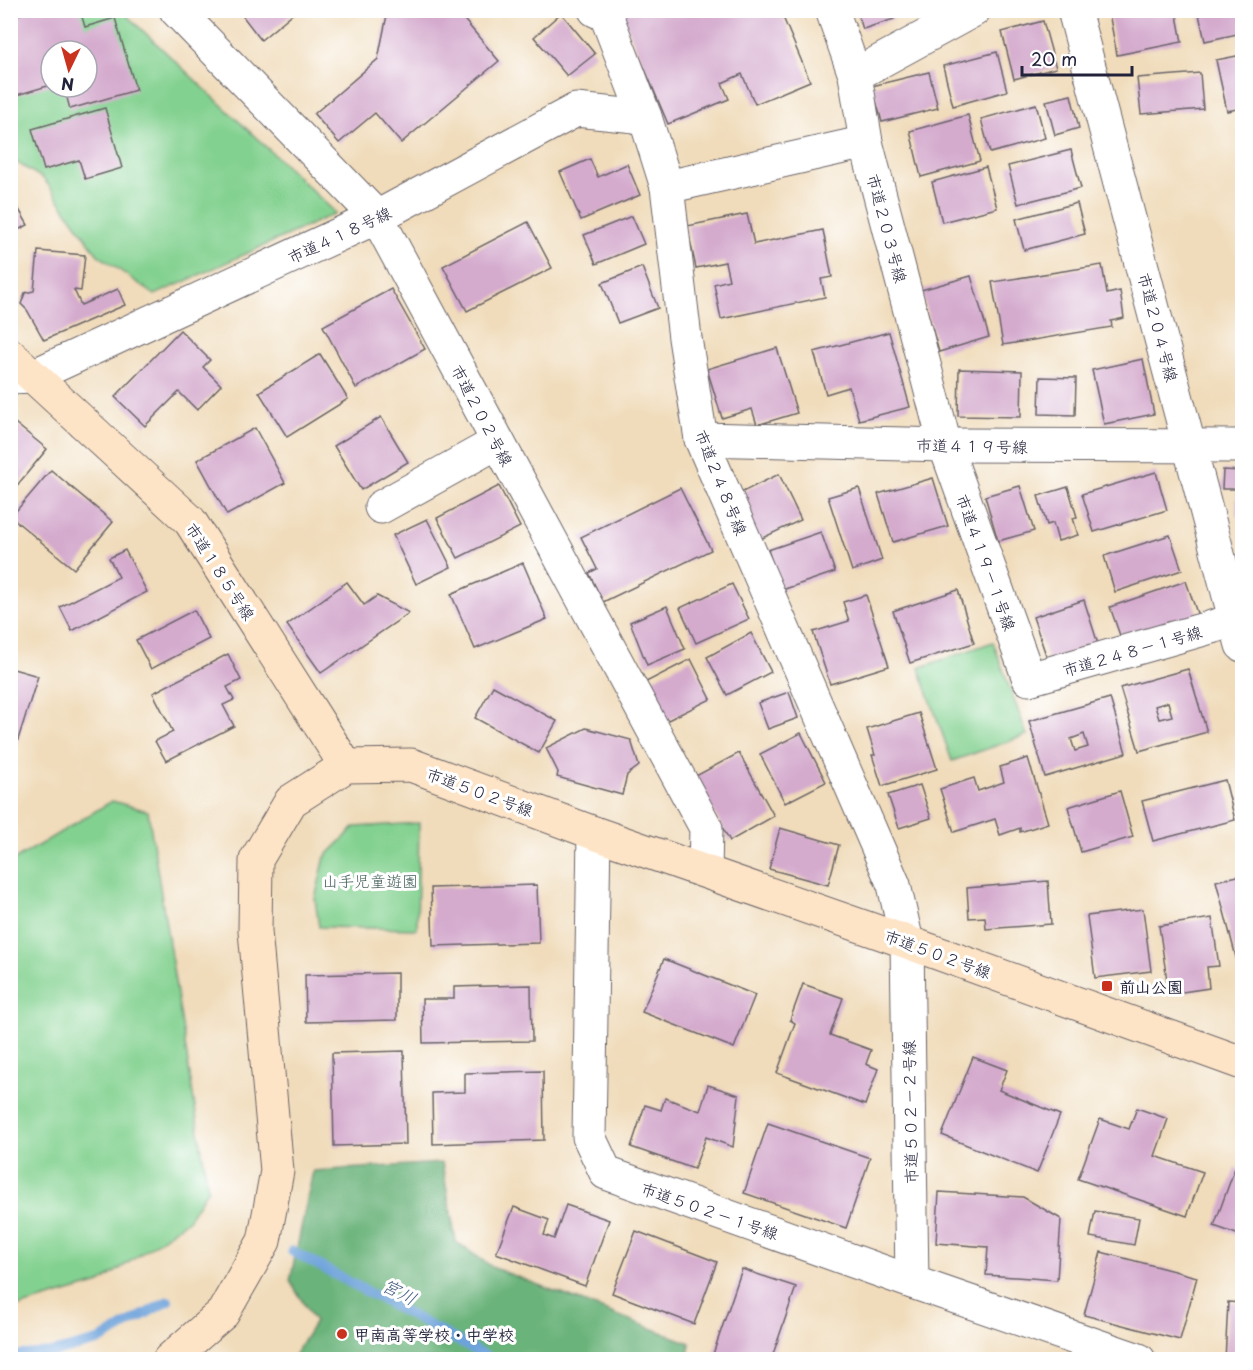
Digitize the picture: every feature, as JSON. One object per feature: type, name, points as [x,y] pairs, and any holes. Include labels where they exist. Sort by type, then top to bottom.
[{"type":"street","name":"市道２０２号線","points":[[176,10],[377,217],[706,828],[705,871]]},
{"type":"street","name":"市道２４８号線","points":[[596,10],[606,15],[645,117],[667,187],[685,338],[701,438],[894,885],[907,942]]},
{"type":"street","name":"市道２０３号線","points":[[832,10],[855,75],[866,142],[945,445]]},
{"type":"street","points":[[855,75],[974,10]]},
{"type":"street","name":"市道２０４号線","points":[[1074,10],[1239,632]]},
{"type":"street","name":"市道４１８号線","points":[[18,370],[377,217],[576,110],[645,117]]},
{"type":"street","points":[[667,187],[866,142]]},
{"type":"street","name":"市道１８５号線","points":[[18,370],[190,521],[346,766]]},
{"type":"street","name":"市道４１９号線","points":[[701,438],[945,445],[1242,446]]},
{"type":"street","points":[[381,507],[498,442]]},
{"type":"street","name":"市道４１９－１号線","points":[[945,445],[1029,679]]},
{"type":"street","name":"市道２４８－１号線","points":[[1029,679],[1239,632]]},
{"type":"street","name":"市道５０２号線","points":[[346,766],[411,765],[594,833],[907,942],[1242,1063]]},
{"type":"street","points":[[169,1359],[223,1313],[264,1241],[277,1171],[255,931],[256,860],[291,801],[346,766]]},
{"type":"street","name":"市道５０２－１号線","points":[[594,833],[589,1137],[606,1173],[912,1282],[1139,1359]]},
{"type":"street","name":"市道５０２－２号線","points":[[907,942],[912,1282]]},
{"type":"green space","points":[[10,11],[122,11],[336,213],[155,295],[98,255],[44,179],[11,159]]},
{"type":"green space","points":[[993,642],[1027,735],[952,761],[919,668]]},
{"type":"green space","points":[[112,801],[148,811],[208,1189],[188,1220],[100,1283],[11,1309],[11,862]]},
{"type":"green space","name":"山手児童遊園","points":[[419,823],[417,929],[319,927],[315,899],[325,857],[355,827]]},
{"type":"green space","points":[[442,1163],[456,1242],[494,1268],[690,1343],[688,1359],[292,1359],[315,1322],[290,1281],[313,1171]]},
{"type":"building","points":[[33,10],[80,10],[85,27],[115,18],[136,90],[70,109],[67,99],[99,99],[99,39],[39,39],[39,89],[10,97],[10,17]]},
{"type":"building","points":[[238,10],[297,10],[261,40]]},
{"type":"building","points":[[388,10],[431,10],[433,13],[435,10],[456,10],[499,61],[401,143],[375,113],[339,143],[314,114],[378,59]]},
{"type":"building","points":[[620,10],[692,10],[693,12],[697,10],[780,10],[810,81],[755,104],[742,74],[722,83],[729,99],[668,124]]},
{"type":"building","points":[[843,10],[891,10],[894,19],[863,29],[857,12],[844,16]]},
{"type":"building","points":[[1124,10],[1176,10],[1182,42],[1117,55],[1109,13]]},
{"type":"building","points":[[1198,10],[1242,10],[1242,33],[1205,41]]},
{"type":"building","points":[[561,13],[595,54],[567,76],[534,37]]},
{"type":"building","points":[[1043,21],[1056,68],[1014,79],[1002,32]]},
{"type":"building","points":[[997,52],[1007,91],[953,106],[943,66]]},
{"type":"building","points":[[1242,55],[1242,108],[1227,111],[1216,60]]},
{"type":"building","points":[[929,72],[938,108],[882,122],[872,86]]},
{"type":"building","points":[[1200,73],[1203,109],[1141,114],[1137,78]]},
{"type":"building","points":[[1071,95],[1079,128],[1055,135],[1046,101]]},
{"type":"building","points":[[1036,104],[1045,138],[990,153],[981,119]]},
{"type":"building","points":[[105,108],[122,168],[85,179],[79,160],[44,170],[32,129]]},
{"type":"building","points":[[968,115],[980,161],[921,177],[910,131]]},
{"type":"building","points":[[1071,150],[1081,188],[1018,204],[1008,166]]},
{"type":"building","points":[[590,159],[598,177],[627,164],[640,195],[581,220],[560,172]]},
{"type":"building","points":[[986,167],[997,208],[942,222],[932,182]]},
{"type":"building","points":[[10,194],[28,225],[10,234]]},
{"type":"building","points":[[1077,203],[1085,234],[1024,250],[1016,219]]},
{"type":"building","points":[[747,214],[754,244],[823,230],[832,277],[821,279],[825,297],[721,319],[714,284],[729,280],[725,262],[696,268],[687,226]]},
{"type":"building","points":[[632,216],[644,244],[596,264],[584,235]]},
{"type":"building","points":[[528,222],[552,268],[467,311],[443,266]]},
{"type":"building","points":[[38,251],[85,255],[81,291],[74,290],[81,305],[118,289],[125,305],[44,340],[27,310],[21,304],[25,293],[34,291]]},
{"type":"building","points":[[1102,265],[1107,294],[1120,291],[1124,318],[1111,321],[1112,327],[1003,345],[992,282]]},
{"type":"building","points":[[642,267],[658,308],[618,323],[602,283]]},
{"type":"building","points":[[971,276],[989,337],[939,352],[921,290]]},
{"type":"building","points":[[391,289],[425,349],[356,388],[323,326]]},
{"type":"building","points":[[180,330],[210,360],[203,367],[221,385],[197,410],[179,392],[145,426],[115,397]]},
{"type":"building","points":[[889,332],[910,407],[859,420],[849,387],[826,394],[814,352]]},
{"type":"building","points":[[777,348],[797,413],[757,425],[752,409],[722,418],[707,369]]},
{"type":"building","points":[[320,354],[348,399],[287,437],[259,392]]},
{"type":"building","points":[[1143,359],[1154,414],[1104,424],[1092,370]]},
{"type":"building","points":[[959,369],[1022,371],[1021,417],[958,416]]},
{"type":"building","points":[[1040,377],[1076,378],[1075,415],[1039,414]]},
{"type":"building","points":[[381,417],[408,462],[361,490],[334,446]]},
{"type":"building","points":[[10,419],[47,449],[10,494]]},
{"type":"building","points":[[255,428],[285,483],[227,515],[197,460]]},
{"type":"building","points":[[51,470],[113,522],[74,569],[11,517]]},
{"type":"building","points":[[1223,470],[1242,471],[1242,516],[1236,516],[1237,489],[1222,489]]},
{"type":"building","points":[[1156,472],[1167,510],[1094,532],[1082,494]]},
{"type":"building","points":[[779,474],[801,520],[756,541],[734,496]]},
{"type":"building","points":[[933,478],[948,526],[893,542],[878,494]]},
{"type":"building","points":[[499,486],[520,527],[458,558],[437,518]]},
{"type":"building","points":[[1020,486],[1034,531],[998,541],[985,496]]},
{"type":"building","points":[[1068,487],[1077,517],[1073,518],[1078,535],[1058,541],[1053,523],[1047,525],[1038,496]]},
{"type":"building","points":[[680,488],[711,550],[603,602],[589,573],[597,569],[581,537]]},
{"type":"building","points":[[859,488],[882,560],[852,571],[828,497]]},
{"type":"building","points":[[427,519],[451,567],[416,584],[393,535]]},
{"type":"building","points":[[821,532],[835,572],[782,590],[768,550]]},
{"type":"building","points":[[1170,535],[1182,570],[1115,592],[1104,556]]},
{"type":"building","points":[[125,550],[147,592],[72,631],[60,607],[119,577],[109,558]]},
{"type":"building","points":[[523,563],[547,619],[475,649],[451,594]]},
{"type":"building","points":[[1186,581],[1198,616],[1122,641],[1110,607]]},
{"type":"building","points":[[347,582],[364,605],[377,596],[409,613],[321,673],[287,625]]},
{"type":"building","points":[[732,584],[749,619],[696,643],[680,608]]},
{"type":"building","points":[[958,590],[974,643],[910,663],[893,611]]},
{"type":"building","points":[[866,595],[889,666],[830,684],[813,632],[849,621],[843,602]]},
{"type":"building","points":[[1084,600],[1098,644],[1048,661],[1033,617]]},
{"type":"building","points":[[667,606],[685,649],[647,665],[630,622]]},
{"type":"building","points":[[194,610],[209,639],[151,669],[136,640]]},
{"type":"building","points":[[751,633],[771,672],[727,695],[707,657]]},
{"type":"building","points":[[228,654],[241,680],[227,687],[234,700],[223,705],[234,726],[166,761],[155,741],[173,732],[153,693]]},
{"type":"building","points":[[691,659],[711,699],[666,721],[646,682]]},
{"type":"building","points":[[10,668],[38,676],[11,762],[10,762]]},
{"type":"building","points":[[1188,669],[1207,732],[1139,751],[1120,688]],"holes":[[[1168,702],[1172,716],[1159,719],[1155,706]]]},
{"type":"building","points":[[493,686],[557,721],[539,753],[475,718]]},
{"type":"building","points":[[789,692],[798,718],[768,729],[758,703]]},
{"type":"building","points":[[1110,698],[1126,753],[1045,777],[1029,721]],"holes":[[[1084,734],[1088,747],[1075,751],[1071,739]]]},
{"type":"building","points":[[919,713],[937,769],[882,786],[867,729]]},
{"type":"building","points":[[586,728],[631,740],[639,766],[627,775],[622,795],[557,777],[558,772],[546,748]]},
{"type":"building","points":[[801,733],[826,782],[785,803],[760,754]]},
{"type":"building","points":[[739,753],[774,816],[730,841],[694,777]]},
{"type":"building","points":[[1028,758],[1048,823],[1020,832],[1020,828],[1000,835],[995,819],[954,832],[940,789],[974,778],[978,791],[1004,782],[1000,767]]},
{"type":"building","points":[[1225,780],[1235,820],[1153,841],[1142,801]]},
{"type":"building","points":[[920,785],[931,818],[899,828],[888,795]]},
{"type":"building","points":[[1120,791],[1133,837],[1081,852],[1068,807]]},
{"type":"building","points":[[780,828],[839,845],[828,885],[769,869]]},
{"type":"building","points":[[1242,875],[1242,980],[1216,881]]},
{"type":"building","points":[[1048,881],[1051,924],[986,929],[985,917],[969,918],[967,888]]},
{"type":"building","points":[[537,885],[539,943],[433,946],[431,888]]},
{"type":"building","points":[[1143,909],[1151,971],[1095,978],[1087,916]]},
{"type":"building","points":[[1212,918],[1219,966],[1207,967],[1209,988],[1169,994],[1159,926]]},
{"type":"building","points":[[664,959],[755,995],[734,1048],[642,1012]]},
{"type":"building","points":[[397,973],[397,1020],[306,1022],[305,975]]},
{"type":"building","points":[[803,984],[843,998],[830,1035],[871,1050],[866,1064],[878,1069],[865,1105],[777,1073],[795,1023],[790,1020]]},
{"type":"building","points":[[531,985],[532,1041],[423,1043],[422,999],[454,999],[454,987]]},
{"type":"building","points":[[404,1051],[406,1144],[334,1146],[332,1053]]},
{"type":"building","points":[[973,1057],[1007,1070],[999,1090],[1060,1115],[1037,1173],[942,1135]]},
{"type":"building","points":[[543,1071],[544,1140],[433,1144],[432,1093],[465,1092],[465,1073]]},
{"type":"building","points":[[708,1085],[739,1095],[733,1147],[706,1137],[694,1169],[631,1147],[645,1105],[661,1110],[665,1098],[700,1111]]},
{"type":"building","points":[[1137,1108],[1168,1119],[1155,1156],[1203,1172],[1187,1216],[1078,1179],[1100,1119],[1129,1129]]},
{"type":"building","points":[[768,1123],[870,1158],[846,1228],[744,1193]]},
{"type":"building","points":[[1235,1168],[1242,1170],[1242,1236],[1214,1226]]},
{"type":"building","points":[[939,1192],[1023,1197],[1061,1219],[1057,1280],[986,1275],[988,1247],[936,1243]]},
{"type":"building","points":[[566,1205],[609,1220],[585,1286],[496,1253],[514,1207],[549,1220],[544,1235],[554,1239]]},
{"type":"building","points":[[1095,1211],[1139,1218],[1134,1245],[1090,1237]]},
{"type":"building","points":[[636,1231],[717,1262],[694,1324],[612,1293]]},
{"type":"building","points":[[1101,1252],[1197,1277],[1180,1340],[1084,1315]]},
{"type":"building","points":[[742,1269],[796,1287],[771,1360],[711,1360]]},
{"type":"building","points":[[1228,1302],[1242,1303],[1242,1360],[1225,1360]]},
{"type":"waterway","name":"宮川","points":[[292,1251],[493,1360]]},
{"type":"waterway","name":"宮川","points":[[10,1356],[52,1353],[98,1341],[168,1301]]},
{"type":"place","name":"前山公園","points":[[1107,986]]},
{"type":"place","name":"甲南高等学校・中学校","points":[[342,1334]]}]
